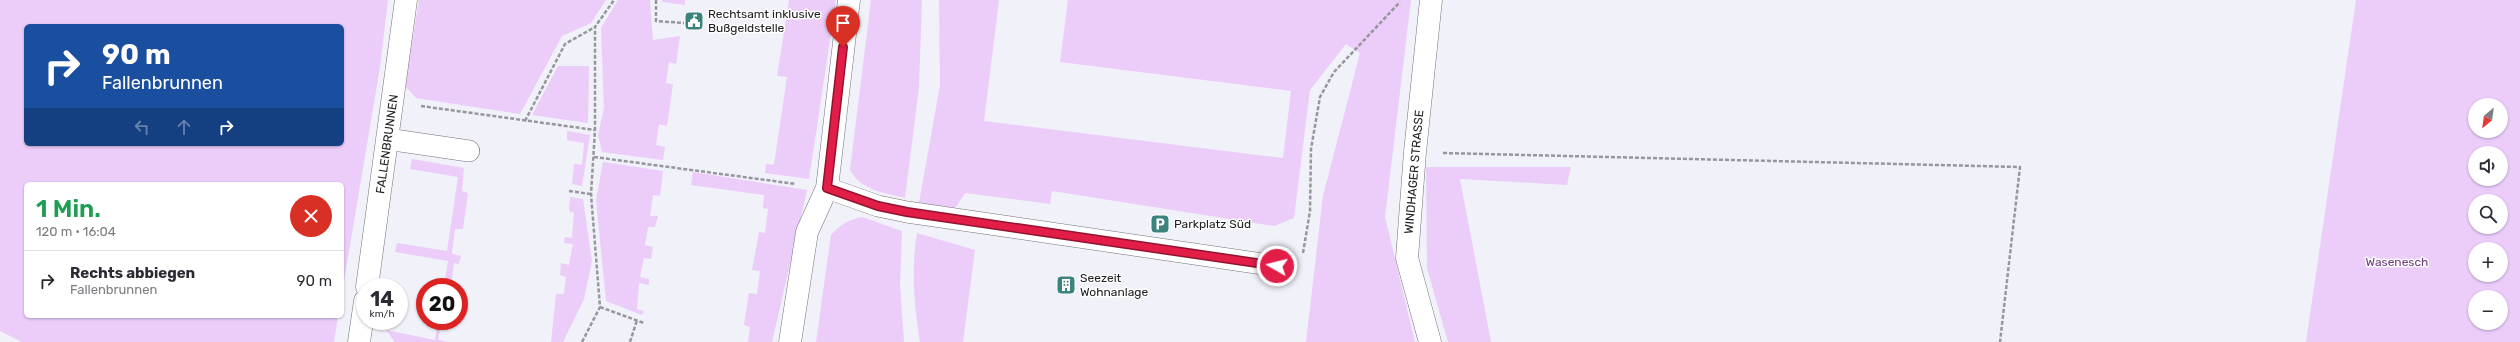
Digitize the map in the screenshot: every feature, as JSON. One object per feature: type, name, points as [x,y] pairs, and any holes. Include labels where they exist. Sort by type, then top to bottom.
[{"type":"street","name":"FALLENBRUNNEN","points":[[368,278],[406,0]]},
{"type":"street","points":[[790,342],[807,232],[827,188],[849,0]]},
{"type":"street","name":"WINDHAGER STRASSE","points":[[1430,342],[1407,258],[1415,152],[1431,2]]},
{"type":"street","points":[[359,342],[361,330]]},
{"type":"lane","points":[[387,139],[469,151]]},
{"type":"lane","points":[[827,188],[878,206],[907,212],[1277,266]]},
{"type":"path","points":[[525,121],[565,44],[596,27],[614,0]]},
{"type":"path","points":[[656,0],[656,21],[684,23]]},
{"type":"path","points":[[1277,266],[1301,268],[1310,211],[1312,149],[1320,97],[1334,72],[1400,2],[1431,2]]},
{"type":"path","points":[[582,342],[600,307],[591,194],[595,130],[596,27]]},
{"type":"path","points":[[392,103],[505,116],[525,121],[595,130]]},
{"type":"path","points":[[1415,152],[2020,167],[2000,342]]},
{"type":"path","points":[[594,157],[827,188]]},
{"type":"path","points":[[569,191],[591,194]]},
{"type":"path","points":[[600,307],[644,322]]},
{"type":"path","points":[[630,342],[637,320]]},
{"type":"green space","points":[[0,0],[388,0],[380,67],[344,281],[344,182],[24,182],[24,318],[338,318],[334,342],[22,342],[0,331]]},
{"type":"green space","points":[[419,0],[606,0],[591,23],[562,36],[520,114],[416,98],[405,86]]},
{"type":"green space","points":[[618,0],[650,0],[653,40],[680,36],[676,64],[669,62],[666,83],[673,84],[667,126],[659,124],[656,145],[665,147],[663,160],[602,152],[598,135],[604,108],[601,28]]},
{"type":"green space","points":[[662,0],[685,0],[685,5],[662,2]]},
{"type":"green space","points":[[789,0],[836,0],[809,179],[765,173],[766,164],[774,165],[787,77],[777,76]]},
{"type":"green space","points":[[871,0],[922,0],[919,87],[905,198],[874,190],[854,177],[850,170]]},
{"type":"green space","points":[[939,0],[999,0],[984,121],[1283,158],[1291,91],[1060,62],[1068,0],[1411,0],[1385,217],[1415,342],[1306,342],[1323,196],[1360,53],[1346,44],[1310,90],[1294,218],[1274,226],[1052,191],[1050,204],[965,193],[956,207],[949,210],[919,203],[940,85]]},
{"type":"green space","name":"Wasenesch","points":[[2356,0],[2520,0],[2520,342],[2306,342]]},
{"type":"green space","points":[[558,66],[589,66],[588,123],[532,115]]},
{"type":"green space","points":[[567,131],[590,135],[582,186],[572,184],[574,164],[582,165],[584,143],[567,140]]},
{"type":"green space","points":[[412,159],[464,168],[462,191],[468,193],[463,229],[455,229],[452,254],[461,256],[459,264],[454,263],[452,278],[445,278],[448,261],[395,252],[397,243],[447,251],[458,177],[410,169]]},
{"type":"green space","points":[[603,162],[663,171],[660,196],[653,195],[650,216],[658,216],[655,227],[648,227],[645,245],[653,247],[651,259],[644,258],[640,277],[649,279],[649,285],[639,283],[637,309],[644,311],[642,315],[606,301],[596,200]]},
{"type":"green space","points":[[1426,167],[1571,167],[1567,185],[1460,179],[1491,342],[1448,342],[1427,268]]},
{"type":"green space","points":[[693,172],[807,190],[772,342],[748,342],[750,327],[744,325],[749,293],[757,294],[760,271],[752,270],[759,232],[765,233],[768,209],[763,208],[764,195],[691,185]]},
{"type":"green space","points":[[570,197],[583,199],[592,261],[584,299],[563,342],[551,342],[556,294],[564,294],[566,277],[560,275],[561,263],[569,265],[573,244],[564,243],[565,237],[572,238],[574,213],[569,211]]},
{"type":"green space","points":[[862,217],[902,231],[900,284],[904,342],[816,342],[831,235],[845,223]]},
{"type":"green space","points":[[917,233],[975,250],[963,342],[920,342],[914,288],[914,260]]},
{"type":"green space","points":[[386,330],[435,340],[437,330],[440,330],[438,340],[449,342],[395,342]]},
{"type":"place","name":"Rechtsamt inklusive Bußgeldstelle","points":[[694,21]]},
{"type":"place","name":"Parkplatz Süd","points":[[1160,224]]},
{"type":"place","name":"Seezeit Wohnanlage","points":[[1066,285]]},
{"type":"route","points":[[843,47],[827,188],[878,206],[907,212],[1277,266]]}]
